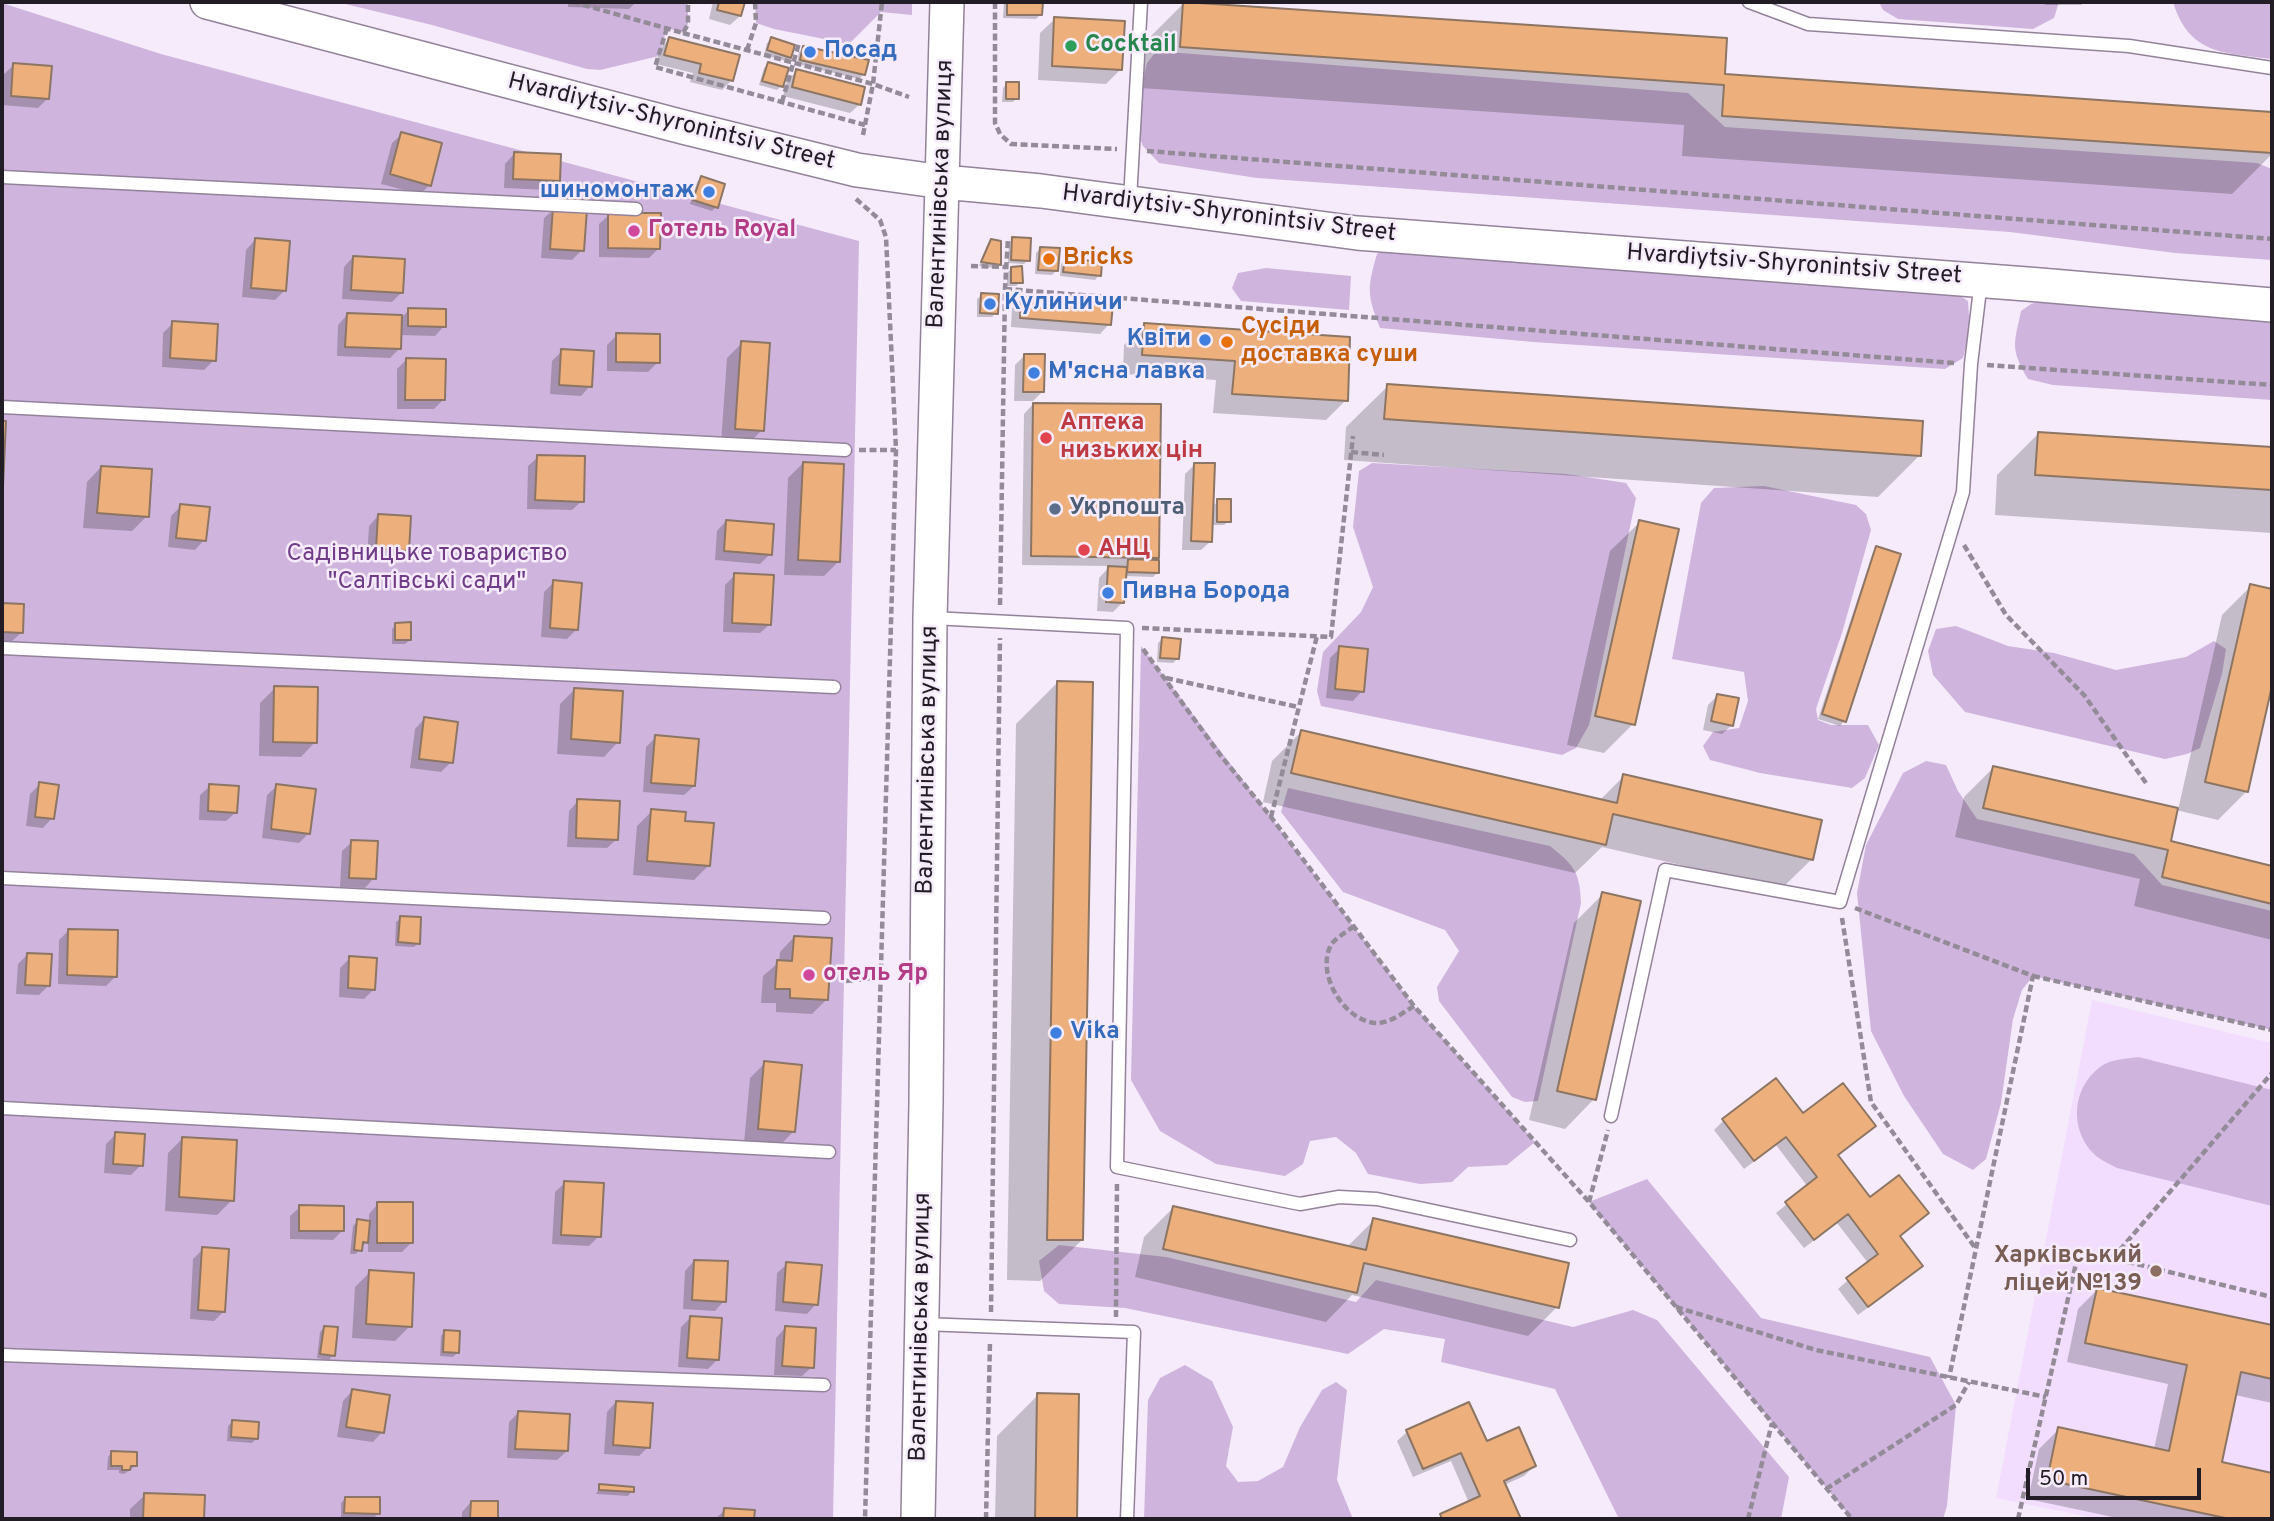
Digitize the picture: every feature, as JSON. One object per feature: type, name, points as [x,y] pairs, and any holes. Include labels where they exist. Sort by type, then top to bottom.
[{"type":"main road","name":"Hvardiytsiv-Shyronintsiv Street","points":[[206,2],[857,170],[943,182],[1041,191],[1357,233],[2272,305]]},
{"type":"main road","name":"Валентинівська вулиця","points":[[918,1519],[930,618],[947,2]]},
{"type":"lane","points":[[1130,204],[1140,2]]},
{"type":"lane","points":[[1749,2],[1808,24],[2129,46],[2272,68]]},
{"type":"lane","points":[[2,177],[636,209]]},
{"type":"lane","points":[[1611,1116],[1665,870],[1840,902],[1963,492],[1971,364],[1981,281]]},
{"type":"lane","points":[[2,407],[845,450]]},
{"type":"lane","points":[[930,618],[1127,628],[1117,1167],[1300,1204],[1339,1197],[1377,1199],[1570,1240]]},
{"type":"lane","points":[[2,648],[834,687]]},
{"type":"lane","points":[[2,878],[824,918]]},
{"type":"lane","points":[[2,1108],[829,1152]]},
{"type":"lane","points":[[922,1324],[1134,1332],[1127,1519]]},
{"type":"lane","points":[[2,1355],[824,1385]]},
{"type":"path","points":[[573,2],[873,84],[909,97]]},
{"type":"path","points":[[683,33],[688,24],[688,2]]},
{"type":"path","points":[[747,50],[756,23],[755,2]]},
{"type":"path","points":[[863,135],[873,84],[882,2]]},
{"type":"path","points":[[995,2],[995,123],[1000,134],[1011,144],[1131,150],[2272,239]]},
{"type":"path","points":[[667,28],[655,67],[865,125]]},
{"type":"path","points":[[782,102],[799,43]]},
{"type":"path","points":[[855,198],[880,220],[886,237],[896,450],[865,1519]]},
{"type":"path","points":[[986,1519],[1005,289],[1008,238]]},
{"type":"path","points":[[971,265],[1006,267]]},
{"type":"path","points":[[1005,289],[2272,385]]},
{"type":"path","points":[[1127,628],[1331,637],[1353,436]]},
{"type":"path","points":[[845,450],[896,450]]},
{"type":"path","points":[[1352,452],[1384,454]]},
{"type":"path","points":[[1953,526],[2006,615],[2084,695],[2146,783]]},
{"type":"path","points":[[1127,628],[1221,756],[1271,817],[1413,1006],[1589,1202],[1852,1519]]},
{"type":"path","points":[[1271,817],[1317,636]]},
{"type":"path","points":[[1164,678],[1298,707]]},
{"type":"path","points":[[1976,1249],[1871,1102],[1840,902],[2033,976],[2272,1030]]},
{"type":"path","points":[[1354,926],[1330,944],[1327,957],[1328,978],[1337,996],[1353,1016],[1373,1023],[1388,1022],[1413,1006]]},
{"type":"path","points":[[1949,1378],[2033,976]]},
{"type":"path","points":[[846,981],[882,977]]},
{"type":"path","points":[[2113,1258],[2272,1073]]},
{"type":"path","points":[[1589,1202],[1611,1116]]},
{"type":"path","points":[[1116,1331],[1117,1167]]},
{"type":"path","points":[[2018,1519],[2079,1250],[2272,1297]]},
{"type":"path","points":[[1676,1307],[1816,1350],[2046,1397]]},
{"type":"path","points":[[1826,1489],[1956,1405],[1969,1382]]},
{"type":"path","points":[[1748,1519],[1772,1423]]},
{"type":"shaded area","name":"Харківський ліцей №139","points":[[2092,1000],[2272,1043],[2272,1519],[2099,1519],[1996,1498]]},
{"type":"green space","points":[[337,2],[688,2],[688,24],[683,33],[667,28],[659,56],[600,70],[587,69],[432,25]]},
{"type":"green space","points":[[755,2],[912,2],[912,15],[881,12],[849,44],[756,23]]},
{"type":"green space","points":[[1879,2],[2059,2],[2054,18],[2033,29],[1898,19],[1883,10]]},
{"type":"green space","points":[[2173,2],[2272,2],[2272,59],[2224,52],[2199,42],[2180,19]]},
{"type":"green space","name":"Садівницьке товариство \"Салтівські сади\"","points":[[2,3],[161,54],[859,241],[833,1519],[2,1519]]},
{"type":"green space","points":[[1168,52],[1688,93],[1725,127],[2257,163],[2272,169],[2272,260],[2175,253],[2010,232],[1257,178],[1159,163],[1143,146],[1139,136],[1141,90],[1147,63],[1154,54]]},
{"type":"green space","points":[[1392,244],[1952,291],[1968,301],[1970,330],[1963,358],[1945,369],[1533,342],[1380,328],[1371,299],[1371,275],[1377,254]]},
{"type":"green space","points":[[1266,268],[1351,276],[1349,310],[1241,301],[1232,288],[1238,273]]},
{"type":"green space","points":[[2056,297],[2272,311],[2272,400],[2053,385],[2028,379],[2018,360],[2015,346],[2021,311],[2031,304]]},
{"type":"green space","points":[[1372,463],[1567,474],[1626,483],[1636,498],[1589,725],[1576,748],[1562,755],[1321,706],[1317,691],[1323,652],[1361,612],[1373,587],[1353,527],[1359,471]]},
{"type":"green space","points":[[1764,486],[1856,505],[1866,514],[1871,530],[1842,633],[1816,709],[1818,720],[1831,725],[1868,725],[1879,745],[1865,778],[1852,788],[1760,773],[1710,760],[1703,746],[1713,732],[1739,728],[1748,701],[1744,672],[1672,659],[1701,503],[1714,488]]},
{"type":"green space","points":[[1956,626],[2008,646],[2054,653],[2116,670],[2186,657],[2214,641],[2226,649],[2222,674],[2200,748],[2165,759],[1965,712],[1933,675],[1928,651],[1936,629]]},
{"type":"green space","points":[[1141,646],[1414,1006],[1535,1142],[1507,1165],[1468,1167],[1452,1182],[1420,1184],[1368,1174],[1356,1153],[1336,1137],[1310,1141],[1303,1164],[1285,1176],[1216,1164],[1160,1131],[1131,1080]]},
{"type":"green space","points":[[1926,761],[1946,765],[1958,791],[1977,819],[2134,854],[2162,885],[2272,911],[2272,1030],[2033,976],[2022,990],[2013,1019],[2001,1103],[1986,1159],[1973,1170],[1943,1154],[1904,1096],[1871,1031],[1857,893],[1866,845],[1903,773]]},
{"type":"green space","points":[[1288,788],[1550,846],[1570,864],[1577,876],[1581,903],[1538,1101],[1525,1102],[1512,1097],[1439,1001],[1437,987],[1459,951],[1445,930],[1343,892],[1281,812]]},
{"type":"green space","points":[[2138,1057],[2272,1090],[2272,1206],[2117,1168],[2094,1154],[2080,1133],[2077,1109],[2079,1097],[2091,1076],[2104,1064]]},
{"type":"green space","points":[[1647,1179],[1761,1318],[1930,1357],[1956,1405],[1947,1506],[1943,1519],[1852,1519],[1589,1202]]},
{"type":"green space","points":[[1059,1245],[1166,1257],[1356,1302],[1376,1280],[1573,1327],[1633,1310],[1657,1320],[1789,1477],[1781,1519],[1619,1519],[1555,1389],[1441,1362],[1445,1339],[1384,1329],[1348,1354],[1125,1308],[1059,1304],[1044,1291],[1039,1261]]},
{"type":"green space","points":[[1185,1365],[1212,1381],[1233,1427],[1226,1466],[1238,1482],[1258,1481],[1283,1467],[1300,1427],[1322,1390],[1336,1382],[1347,1390],[1337,1480],[1353,1519],[1144,1519],[1148,1400],[1160,1378]]},
{"type":"building","points":[[719,2],[745,2],[741,16],[717,10]]},
{"type":"building","points":[[1007,2],[1043,2],[1042,15],[1007,15]]},
{"type":"building","points":[[1183,2],[1727,38],[1725,74],[2272,112],[2272,153],[1722,116],[1724,85],[1180,47]]},
{"type":"building","points":[[1054,17],[1125,21],[1122,70],[1052,66]]},
{"type":"building","points":[[669,37],[740,55],[733,81],[699,73],[701,64],[664,55]]},
{"type":"building","points":[[771,37],[795,45],[791,58],[767,50]]},
{"type":"building","points":[[803,46],[869,60],[865,75],[800,60]]},
{"type":"building","points":[[768,62],[789,68],[783,87],[762,81]]},
{"type":"building","points":[[13,63],[52,66],[49,99],[11,96]]},
{"type":"building","points":[[796,69],[865,87],[861,105],[792,87]]},
{"type":"building","points":[[1006,82],[1019,82],[1019,99],[1006,99]]},
{"type":"building","points":[[401,132],[442,143],[431,186],[390,174]]},
{"type":"building","points":[[514,152],[561,154],[560,181],[513,179]]},
{"type":"building","name":"шиномонтаж","points":[[701,176],[725,184],[718,208],[693,200]]},
{"type":"building","points":[[553,207],[587,209],[584,251],[550,249]]},
{"type":"building","name":"Готель Royal","points":[[608,213],[661,213],[660,249],[608,248]]},
{"type":"building","points":[[1012,237],[1031,238],[1030,261],[1011,260]]},
{"type":"building","points":[[255,238],[290,241],[286,291],[251,288]]},
{"type":"building","points":[[991,239],[1001,241],[1001,265],[981,262]]},
{"type":"building","name":"Bricks","points":[[1040,247],[1060,248],[1058,271],[1038,270]]},
{"type":"building","points":[[353,256],[405,259],[403,293],[351,290]]},
{"type":"building","points":[[1065,258],[1102,262],[1101,276],[1063,272]]},
{"type":"building","points":[[1022,266],[1023,283],[1011,283],[1011,267]]},
{"type":"building","name":"Кулиничи","points":[[981,293],[999,294],[998,314],[980,313]]},
{"type":"building","points":[[1021,297],[1113,304],[1111,325],[1020,318]]},
{"type":"building","points":[[408,308],[446,309],[446,327],[408,326]]},
{"type":"building","points":[[347,313],[402,315],[401,349],[345,347]]},
{"type":"building","points":[[172,321],[218,324],[216,361],[170,358]]},
{"type":"building","points":[[1144,323],[1350,337],[1348,401],[1232,394],[1235,361],[1142,355]]},
{"type":"building","points":[[616,333],[660,334],[660,363],[616,362]]},
{"type":"building","points":[[741,341],[770,343],[764,431],[735,429]]},
{"type":"building","points":[[561,349],[594,351],[592,387],[559,385]]},
{"type":"building","name":"М'ясна лавка","points":[[1024,354],[1045,354],[1044,392],[1023,392]]},
{"type":"building","points":[[406,358],[446,359],[445,400],[405,400]]},
{"type":"building","points":[[1387,384],[1923,421],[1921,456],[1384,419]]},
{"type":"building","points":[[1033,403],[1161,404],[1159,558],[1031,556]]},
{"type":"building","points":[[2,421],[6,421],[2,509]]},
{"type":"building","points":[[2038,432],[2272,447],[2272,490],[2035,475]]},
{"type":"building","points":[[537,455],[585,456],[584,502],[535,500]]},
{"type":"building","points":[[803,462],[844,464],[840,562],[798,560]]},
{"type":"building","points":[[1194,463],[1215,463],[1212,542],[1191,541]]},
{"type":"building","points":[[101,466],[152,469],[149,517],[97,513]]},
{"type":"building","points":[[1217,499],[1231,499],[1231,522],[1217,522]]},
{"type":"building","points":[[180,504],[210,507],[206,541],[176,538]]},
{"type":"building","points":[[378,514],[411,516],[409,551],[376,549]]},
{"type":"building","points":[[726,520],[774,524],[772,555],[724,551]]},
{"type":"building","points":[[1639,520],[1679,529],[1635,725],[1595,716]]},
{"type":"building","points":[[1876,546],[1901,554],[1846,722],[1822,714]]},
{"type":"building","points":[[1128,559],[1159,560],[1159,573],[1127,572]]},
{"type":"building","points":[[1108,566],[1127,567],[1124,603],[1106,602]]},
{"type":"building","points":[[734,573],[774,575],[771,625],[732,623]]},
{"type":"building","points":[[553,580],[582,583],[578,630],[550,628]]},
{"type":"building","points":[[2250,584],[2272,589],[2272,686],[2248,792],[2205,782]]},
{"type":"building","points":[[2,603],[24,604],[23,633],[2,632]]},
{"type":"building","points":[[411,622],[411,640],[395,640],[395,623]]},
{"type":"building","points":[[1162,637],[1181,639],[1179,659],[1160,658]]},
{"type":"building","points":[[1339,646],[1368,649],[1364,692],[1335,689]]},
{"type":"building","points":[[1057,681],[1093,682],[1083,1240],[1047,1240]]},
{"type":"building","points":[[274,686],[318,687],[317,743],[273,742]]},
{"type":"building","points":[[574,688],[623,691],[620,743],[571,739]]},
{"type":"building","points":[[1717,694],[1739,698],[1733,726],[1711,721]]},
{"type":"building","points":[[424,717],[458,722],[453,763],[419,759]]},
{"type":"building","points":[[1301,730],[1617,803],[1623,774],[1822,820],[1813,860],[1613,814],[1606,845],[1291,773]]},
{"type":"building","points":[[655,735],[699,739],[695,786],[651,783]]},
{"type":"building","points":[[1993,766],[2178,808],[2171,841],[2272,866],[2272,904],[2162,877],[2168,850],[1983,808]]},
{"type":"building","points":[[39,782],[59,785],[54,819],[35,817]]},
{"type":"building","points":[[209,784],[239,786],[237,813],[208,811]]},
{"type":"building","points":[[276,784],[316,789],[310,834],[271,829]]},
{"type":"building","points":[[577,799],[620,801],[618,840],[576,838]]},
{"type":"building","points":[[651,809],[686,812],[685,821],[714,823],[710,866],[647,861]]},
{"type":"building","points":[[351,840],[378,841],[376,879],[349,878]]},
{"type":"building","points":[[1602,892],[1641,901],[1596,1100],[1557,1091]]},
{"type":"building","points":[[400,916],[421,917],[420,944],[398,942]]},
{"type":"building","points":[[68,929],[118,930],[117,977],[67,975]]},
{"type":"building","points":[[794,936],[832,938],[828,1000],[790,998],[790,989],[775,989],[777,960],[792,961]]},
{"type":"building","points":[[27,953],[52,954],[50,986],[25,985]]},
{"type":"building","points":[[349,956],[377,958],[375,990],[348,988]]},
{"type":"building","points":[[764,1061],[802,1065],[795,1132],[758,1129]]},
{"type":"building","points":[[1776,1078],[1803,1113],[1843,1083],[1876,1126],[1838,1155],[1870,1197],[1899,1175],[1929,1213],[1900,1236],[1923,1266],[1868,1307],[1846,1278],[1878,1254],[1848,1214],[1814,1240],[1785,1202],[1817,1177],[1786,1137],[1754,1161],[1722,1119]]},
{"type":"building","points":[[115,1132],[145,1134],[143,1166],[113,1164]]},
{"type":"building","points":[[182,1137],[237,1140],[234,1201],[179,1197]]},
{"type":"building","points":[[564,1181],[604,1183],[601,1237],[561,1235]]},
{"type":"building","points":[[377,1202],[413,1202],[413,1243],[377,1243]]},
{"type":"building","points":[[299,1205],[344,1206],[344,1231],[299,1231]]},
{"type":"building","points":[[1173,1206],[1366,1250],[1373,1218],[1569,1263],[1559,1308],[1364,1263],[1357,1293],[1163,1249]]},
{"type":"building","points":[[357,1219],[370,1221],[368,1243],[363,1242],[362,1251],[354,1250]]},
{"type":"building","points":[[202,1247],[229,1249],[225,1312],[198,1310]]},
{"type":"building","points":[[694,1260],[728,1261],[726,1302],[692,1300]]},
{"type":"building","points":[[786,1262],[822,1265],[818,1305],[783,1302]]},
{"type":"building","points":[[369,1270],[414,1273],[412,1327],[366,1324]]},
{"type":"building","points":[[2097,1288],[2272,1325],[2272,1379],[2241,1372],[2222,1462],[2272,1473],[2272,1519],[2230,1519],[2047,1480],[2058,1427],[2169,1451],[2187,1365],[2085,1343]]},
{"type":"building","points":[[690,1316],[722,1318],[719,1360],[687,1358]]},
{"type":"building","points":[[324,1326],[338,1327],[335,1356],[320,1354]]},
{"type":"building","points":[[785,1326],[816,1328],[814,1368],[782,1366]]},
{"type":"building","points":[[444,1330],[460,1331],[459,1353],[443,1352]]},
{"type":"building","points":[[352,1389],[390,1395],[384,1433],[346,1427]]},
{"type":"building","points":[[1037,1393],[1079,1394],[1077,1519],[1035,1519]]},
{"type":"building","points":[[616,1401],[653,1403],[650,1448],[613,1445]]},
{"type":"building","points":[[1469,1402],[1487,1441],[1519,1427],[1536,1466],[1504,1481],[1521,1519],[1442,1519],[1440,1514],[1480,1496],[1461,1453],[1423,1469],[1406,1430]]},
{"type":"building","points":[[518,1411],[570,1414],[568,1451],[515,1449]]},
{"type":"building","points":[[232,1420],[259,1422],[258,1439],[231,1437]]},
{"type":"building","points":[[111,1451],[137,1452],[137,1466],[122,1470],[122,1466],[111,1466]]},
{"type":"building","points":[[599,1484],[634,1487],[634,1492],[599,1490]]},
{"type":"building","points":[[144,1493],[205,1495],[204,1519],[143,1519]]},
{"type":"building","points":[[345,1497],[380,1497],[380,1514],[344,1513]]},
{"type":"building","points":[[471,1501],[498,1501],[498,1519],[470,1519]]},
{"type":"building","points":[[724,1508],[755,1510],[754,1519],[723,1519]]},
{"type":"place","name":"Cocktail","points":[[1071,46]]},
{"type":"place","name":"Посад","points":[[810,52]]},
{"type":"place","name":"шиномонтаж","points":[[709,192]]},
{"type":"place","name":"Готель Royal","points":[[634,231]]},
{"type":"place","name":"Bricks","points":[[1049,259]]},
{"type":"place","name":"Кулиничи","points":[[990,304]]},
{"type":"place","name":"Квіти","points":[[1205,340]]},
{"type":"place","name":"Сусіди доставка суши","points":[[1227,342]]},
{"type":"place","name":"М'ясна лавка","points":[[1034,373]]},
{"type":"place","name":"Аптека низьких цін","points":[[1046,438]]},
{"type":"place","name":"Укрпошта","points":[[1055,509]]},
{"type":"place","name":"АНЦ","points":[[1084,550]]},
{"type":"place","name":"Пивна Борода","points":[[1108,593]]},
{"type":"place","name":"отель Яр","points":[[809,975]]},
{"type":"place","name":"Vika","points":[[1056,1033]]},
{"type":"place","name":"Харківський ліцей №139","points":[[2156,1271]]}]
